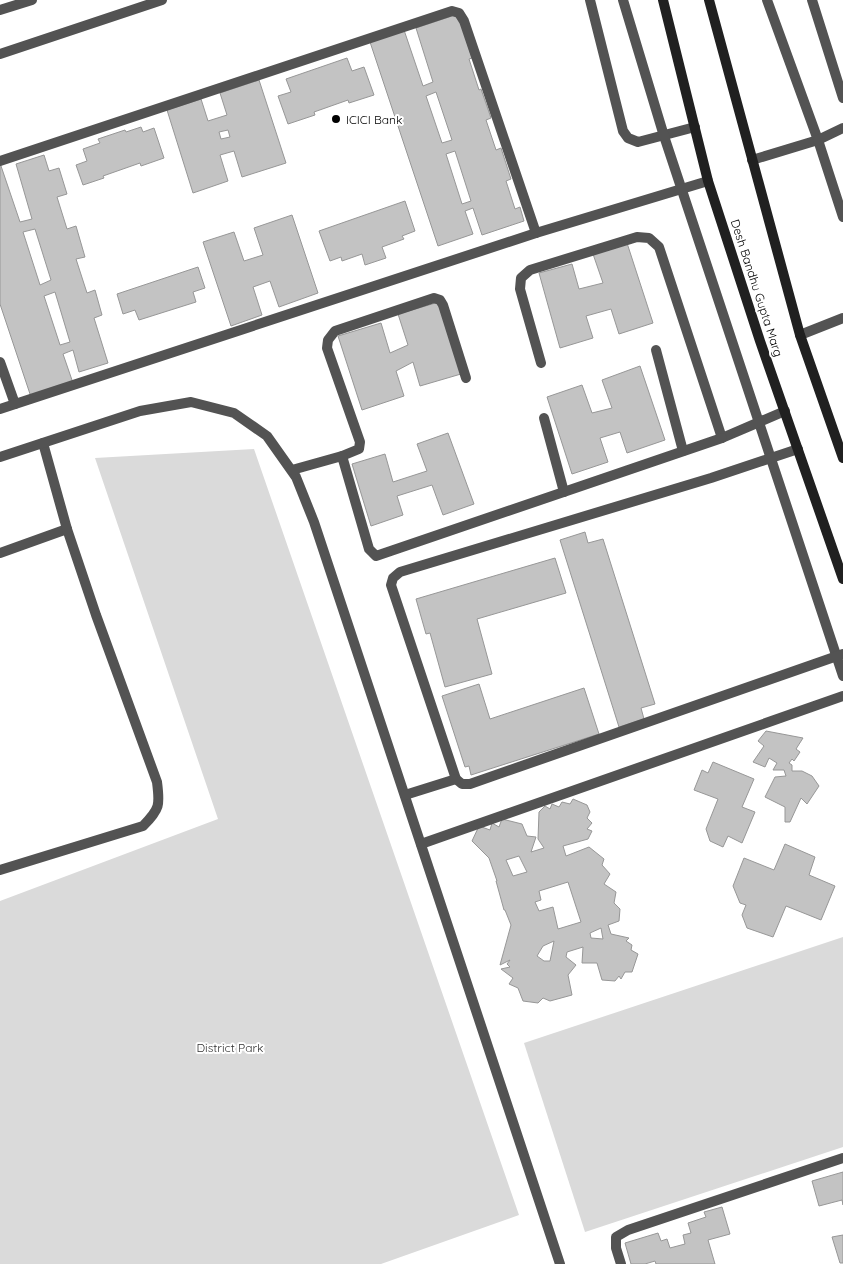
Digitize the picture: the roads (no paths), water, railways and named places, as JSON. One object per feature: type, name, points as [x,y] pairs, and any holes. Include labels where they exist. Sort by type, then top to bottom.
[{"type":"street","points":[[0,10],[32,0]]},
{"type":"street","points":[[0,54],[162,0]]},
{"type":"street","points":[[590,0],[623,131],[628,138],[638,142],[694,127]]},
{"type":"street","points":[[623,0],[664,136],[840,655],[843,676]]},
{"type":"street","name":"Desh Bandhu Gupta Marg","points":[[663,0],[708,181],[843,580]]},
{"type":"street","points":[[709,0],[800,335],[843,458]]},
{"type":"street","points":[[767,0],[818,140],[843,217]]},
{"type":"street","points":[[812,0],[843,98]]},
{"type":"street","points":[[0,161],[452,10],[459,13],[464,21],[536,233]]},
{"type":"street","points":[[752,160],[818,140],[843,128]]},
{"type":"street","points":[[0,409],[536,233],[708,181]]},
{"type":"street","points":[[541,364],[520,289],[521,278],[530,270],[548,264],[637,237],[649,238],[659,248],[722,438]]},
{"type":"street","points":[[292,470],[342,456],[359,449],[360,442],[327,348],[328,340],[335,330],[434,298],[440,300],[466,378]]},
{"type":"street","points":[[800,335],[843,318]]},
{"type":"street","points":[[656,350],[683,451]]},
{"type":"street","points":[[0,362],[15,404]]},
{"type":"street","points":[[0,457],[140,411],[191,402],[234,413],[267,436],[292,470],[314,522],[560,1264]]},
{"type":"street","points":[[342,456],[369,549],[376,556],[722,438],[785,411]]},
{"type":"street","points":[[544,418],[564,492]]},
{"type":"street","points":[[0,870],[143,826],[156,813],[159,798],[157,782],[96,615],[67,529],[43,443]]},
{"type":"street","points":[[798,449],[400,572],[393,578],[392,585],[456,779],[462,784],[470,784],[840,655]]},
{"type":"street","points":[[0,553],[67,529]]},
{"type":"street","points":[[421,844],[843,696]]},
{"type":"street","points":[[405,795],[456,779]]},
{"type":"street","points":[[621,1264],[616,1248],[616,1237],[628,1230],[843,1158]]},
{"type":"place","name":"ICICI Bank","points":[[336,119]]},
{"type":"park label","name":"District Park","points":[[230,1047]]}]
